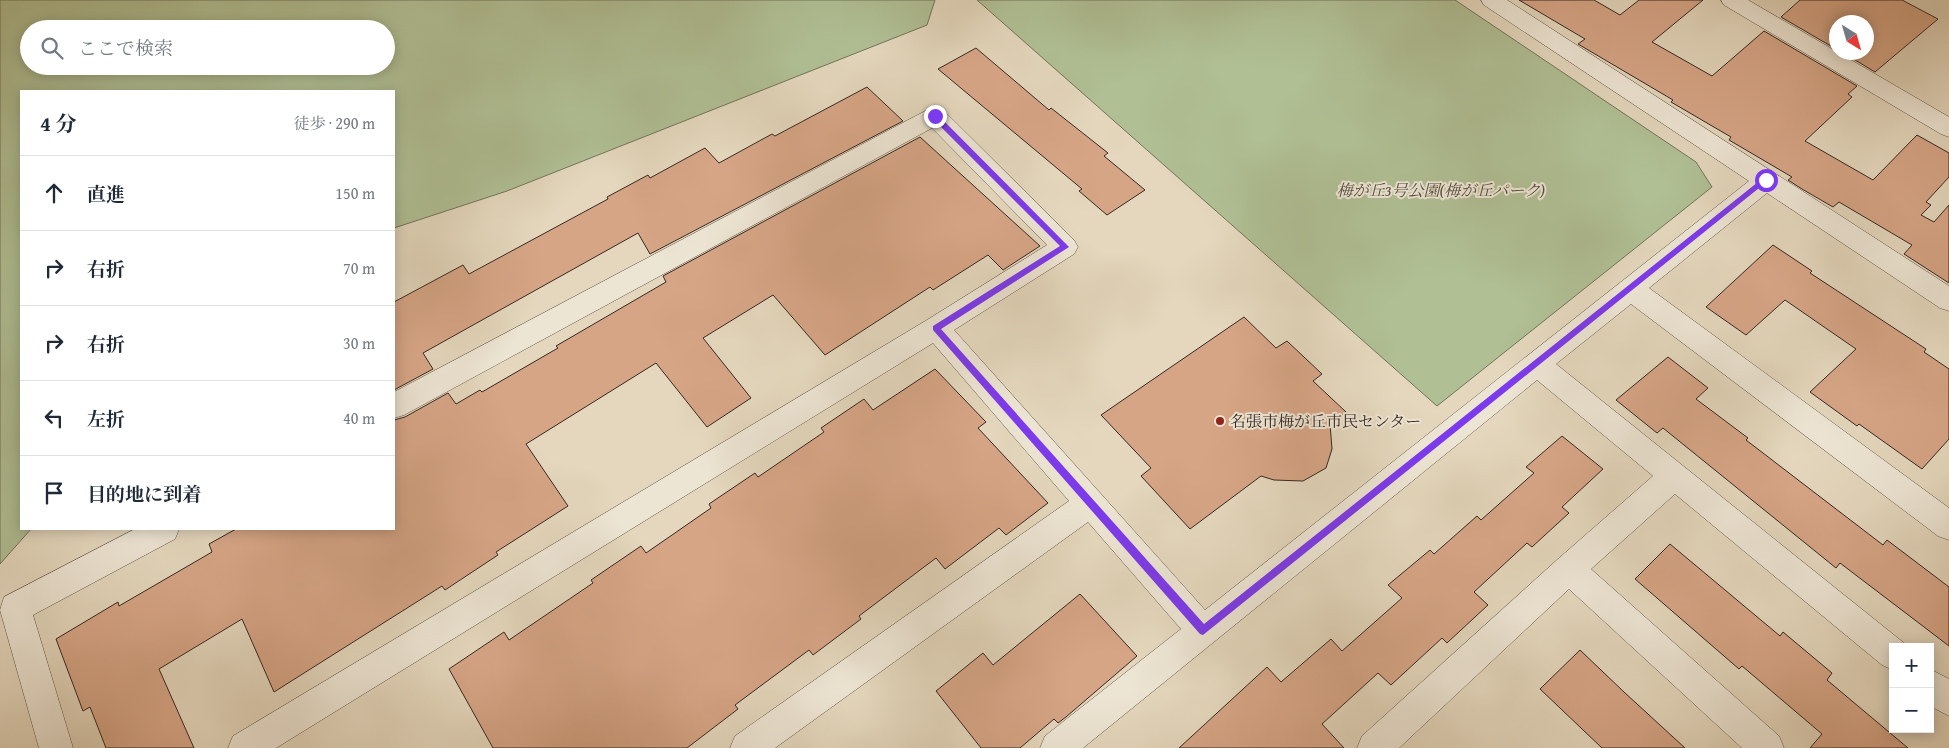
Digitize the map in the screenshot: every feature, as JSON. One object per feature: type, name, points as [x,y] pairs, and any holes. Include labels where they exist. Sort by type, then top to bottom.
[{"type":"street","points":[[1492,0],[1949,300]]},
{"type":"street","points":[[1732,0],[1949,128]]},
{"type":"street","points":[[245,748],[936,328],[1065,247],[935,116],[395,405]]},
{"type":"street","points":[[1057,748],[1766,180]]},
{"type":"street","points":[[1630,288],[1949,526]]},
{"type":"street","points":[[936,328],[1203,631]]},
{"type":"street","points":[[1537,364],[1889,651]]},
{"type":"street","points":[[1381,746],[1569,569],[1675,476]]},
{"type":"street","points":[[747,748],[1090,503]]},
{"type":"street","points":[[56,748],[15,608],[162,530]]},
{"type":"street","points":[[1569,569],[1767,748]]},
{"type":"street","points":[[1934,688],[1949,700]]},
{"type":"green space","points":[[0,0],[935,0],[927,25],[507,191],[395,228],[395,90],[20,90],[20,530],[30,530],[0,564]]},
{"type":"green space","name":"梅が丘3号公園(梅が丘パーク)","points":[[977,0],[1455,0],[1696,162],[1712,187],[1437,406]]},
{"type":"building","points":[[1519,0],[1594,0],[1620,15],[1639,0],[1703,0],[1652,42],[1712,76],[1764,31],[1857,86],[1848,94],[1852,97],[1805,141],[1873,180],[1917,135],[1949,153],[1949,177],[1926,202],[1931,205],[1921,215],[1934,222],[1949,205],[1949,283],[1904,254],[1912,245],[1839,202],[1833,207],[1802,189],[1788,180],[1792,177],[1729,140],[1731,137],[1671,102],[1673,100],[1578,44],[1585,39]]},
{"type":"building","points":[[1800,0],[1902,0],[1938,19],[1875,72],[1855,60],[1874,60],[1874,15],[1829,15],[1829,45],[1781,17]]},
{"type":"building","points":[[976,48],[1049,110],[1051,108],[1108,153],[1104,156],[1145,190],[1107,215],[1079,191],[1082,189],[938,69]]},
{"type":"building","points":[[867,87],[903,121],[650,254],[638,233],[423,353],[433,369],[395,389],[395,301],[463,265],[469,274],[608,199],[607,197],[648,175],[650,178],[705,148],[719,163],[772,134],[775,136]]},
{"type":"building","points":[[920,137],[1040,246],[1003,270],[988,255],[933,290],[930,287],[825,355],[773,295],[703,338],[751,398],[707,427],[656,363],[526,444],[568,506],[496,552],[498,555],[445,590],[442,586],[274,692],[242,619],[159,669],[194,748],[106,748],[90,707],[83,711],[56,639],[118,602],[119,606],[212,552],[209,544],[234,530],[395,530],[395,420],[405,417],[448,393],[456,404],[480,390],[482,392],[558,348],[556,346],[666,282],[663,276]]},
{"type":"building","points":[[1773,245],[1812,271],[1810,273],[1926,349],[1924,352],[1949,369],[1949,439],[1922,469],[1810,392],[1856,349],[1785,300],[1746,335],[1706,307]]},
{"type":"building","name":"名張市梅が丘市民センター","points":[[1244,317],[1276,348],[1287,341],[1322,374],[1313,381],[1346,412],[1330,424],[1332,449],[1326,468],[1303,481],[1274,480],[1261,476],[1190,529],[1141,476],[1151,468],[1101,415]]},
{"type":"building","points":[[1668,357],[1708,388],[1696,399],[1748,438],[1746,440],[1883,545],[1887,540],[1949,587],[1949,646],[1840,563],[1836,568],[1663,428],[1657,433],[1616,400]]},
{"type":"building","points":[[935,369],[986,422],[978,428],[1048,503],[1006,535],[999,528],[945,569],[936,558],[859,616],[861,619],[813,655],[809,650],[735,705],[738,709],[687,748],[493,748],[449,669],[504,632],[509,640],[593,583],[591,580],[641,546],[646,553],[711,508],[709,504],[755,473],[758,477],[824,432],[821,428],[864,399],[873,410]]},
{"type":"building","points":[[1562,436],[1603,469],[1562,507],[1569,513],[1532,547],[1527,543],[1474,592],[1488,605],[1447,643],[1442,638],[1391,685],[1378,673],[1322,724],[1344,748],[1179,748],[1267,667],[1281,682],[1331,639],[1342,651],[1402,598],[1388,585],[1430,550],[1434,554],[1477,516],[1481,520],[1534,473],[1526,467]]},
{"type":"building","points":[[1670,544],[1780,636],[1783,632],[1832,673],[1827,680],[1908,748],[1810,748],[1822,734],[1742,666],[1739,669],[1635,579]]},
{"type":"building","points":[[1080,594],[1137,656],[1066,717],[1058,723],[1054,719],[1020,748],[981,748],[936,691],[983,653],[993,665]]},
{"type":"building","points":[[1580,650],[1685,748],[1602,748],[1540,689]]},
{"type":"place","name":"名張市梅が丘市民センター","points":[[1220,421]]},
{"type":"route","points":[[935,116],[1065,247],[936,328],[1203,631],[1766,180]]}]
